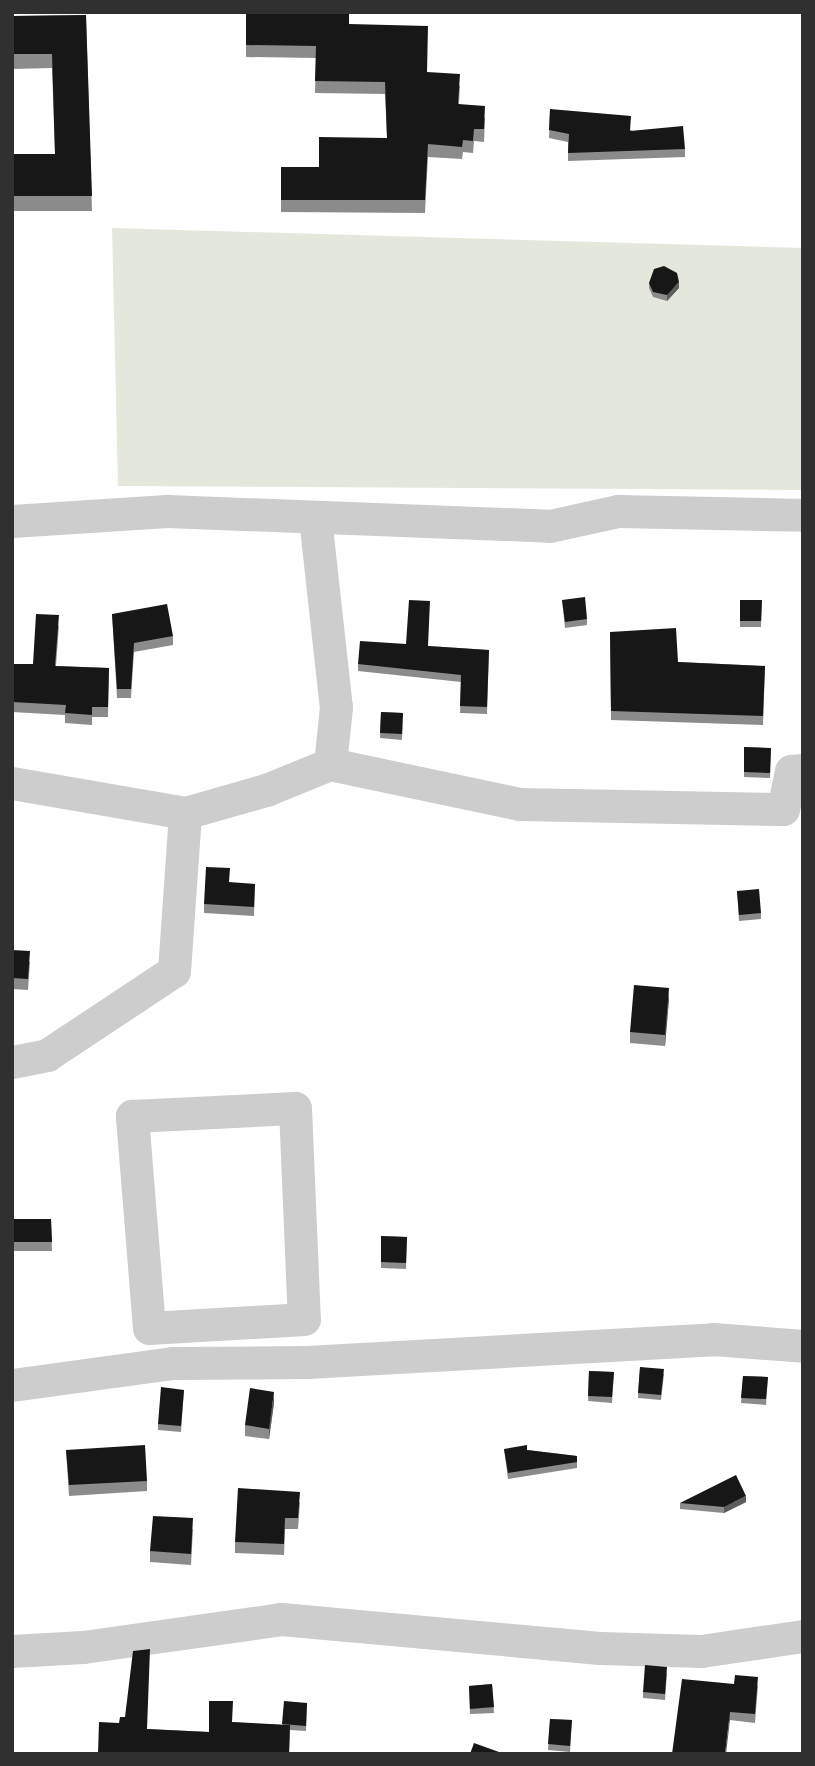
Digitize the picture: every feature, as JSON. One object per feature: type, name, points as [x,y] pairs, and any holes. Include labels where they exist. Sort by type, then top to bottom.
[{"type":"street","points":[[12,521],[167,511],[550,526],[618,511],[803,515]]},
{"type":"street","points":[[315,518],[336,707],[330,764]]},
{"type":"street","points":[[12,783],[185,813],[266,790],[330,764],[519,804],[632,810],[783,809],[790,771],[803,770]]},
{"type":"street","points":[[12,1062],[47,1055],[174,971],[185,813]]},
{"type":"street","points":[[295,1108],[304,1319],[149,1328],[132,1116],[295,1108]]},
{"type":"street","points":[[12,1385],[173,1363],[307,1362],[713,1339],[803,1346]]},
{"type":"street","points":[[12,1651],[83,1647],[281,1619],[600,1648],[701,1651],[803,1636]]},
{"type":"shaded area","points":[[112,228],[803,248],[803,490],[118,486]]},
{"type":"building","points":[[246,12],[349,12],[349,24],[428,26],[427,72],[460,74],[458,104],[485,106],[484,129],[474,129],[473,141],[463,140],[462,147],[428,144],[425,200],[281,200],[281,167],[319,167],[319,137],[387,138],[385,82],[315,81],[316,46],[246,45]]},
{"type":"building","points":[[86,15],[92,196],[12,196],[12,154],[55,154],[52,54],[12,54],[12,16]]},
{"type":"building","points":[[550,109],[631,116],[630,131],[683,126],[685,149],[568,153],[569,134],[549,130]]},
{"type":"building","points":[[664,266],[677,273],[679,282],[667,295],[653,292],[649,283],[654,269]]},
{"type":"building","points":[[585,597],[587,619],[565,622],[562,600]]},
{"type":"building","points":[[409,600],[430,601],[428,646],[489,650],[487,707],[460,706],[461,675],[358,664],[360,641],[406,644]]},
{"type":"building","points":[[740,600],[762,600],[761,621],[740,621]]},
{"type":"building","points":[[167,604],[173,636],[134,643],[131,689],[117,689],[112,614]]},
{"type":"building","points":[[36,614],[59,615],[55,666],[109,668],[108,707],[92,707],[92,715],[65,713],[66,705],[12,702],[12,664],[33,664]]},
{"type":"building","points":[[676,628],[678,662],[765,666],[763,716],[611,711],[610,632]]},
{"type":"building","points":[[381,712],[403,713],[402,734],[380,733]]},
{"type":"building","points":[[744,747],[771,748],[770,773],[744,772]]},
{"type":"building","points":[[206,867],[230,868],[229,882],[255,884],[254,907],[204,904]]},
{"type":"building","points":[[759,889],[761,913],[739,915],[737,891]]},
{"type":"building","points":[[12,950],[30,951],[28,979],[12,978]]},
{"type":"building","points":[[634,985],[669,988],[665,1035],[630,1032]]},
{"type":"building","points":[[12,1219],[51,1219],[52,1242],[12,1242]]},
{"type":"building","points":[[381,1236],[407,1237],[406,1263],[381,1262]]},
{"type":"building","points":[[640,1367],[664,1369],[661,1395],[638,1393]]},
{"type":"building","points":[[589,1371],[614,1372],[612,1397],[588,1396]]},
{"type":"building","points":[[743,1376],[768,1377],[766,1399],[741,1398]]},
{"type":"building","points":[[161,1387],[184,1390],[181,1426],[158,1424]]},
{"type":"building","points":[[250,1388],[274,1392],[269,1429],[245,1425]]},
{"type":"building","points":[[145,1445],[147,1481],[69,1485],[66,1450]]},
{"type":"building","points":[[527,1445],[527,1450],[577,1456],[577,1462],[508,1473],[504,1449]]},
{"type":"building","points":[[736,1475],[746,1496],[724,1507],[680,1503]]},
{"type":"building","points":[[238,1488],[300,1492],[298,1518],[285,1518],[284,1544],[235,1542]]},
{"type":"building","points":[[153,1516],[193,1518],[191,1554],[150,1551]]},
{"type":"building","points":[[150,1649],[147,1729],[209,1732],[209,1701],[233,1701],[232,1722],[290,1725],[289,1754],[98,1754],[99,1722],[119,1723],[120,1717],[125,1717],[133,1651]]},
{"type":"building","points":[[645,1665],[667,1667],[665,1694],[643,1692]]},
{"type":"building","points":[[735,1675],[758,1677],[755,1714],[730,1712],[725,1754],[672,1754],[682,1679],[734,1684]]},
{"type":"building","points":[[492,1684],[494,1707],[470,1709],[469,1686]]},
{"type":"building","points":[[284,1701],[307,1703],[306,1726],[282,1724]]},
{"type":"building","points":[[550,1719],[572,1720],[570,1746],[548,1744]]},
{"type":"building","points":[[474,1743],[499,1752],[470,1754]]}]
